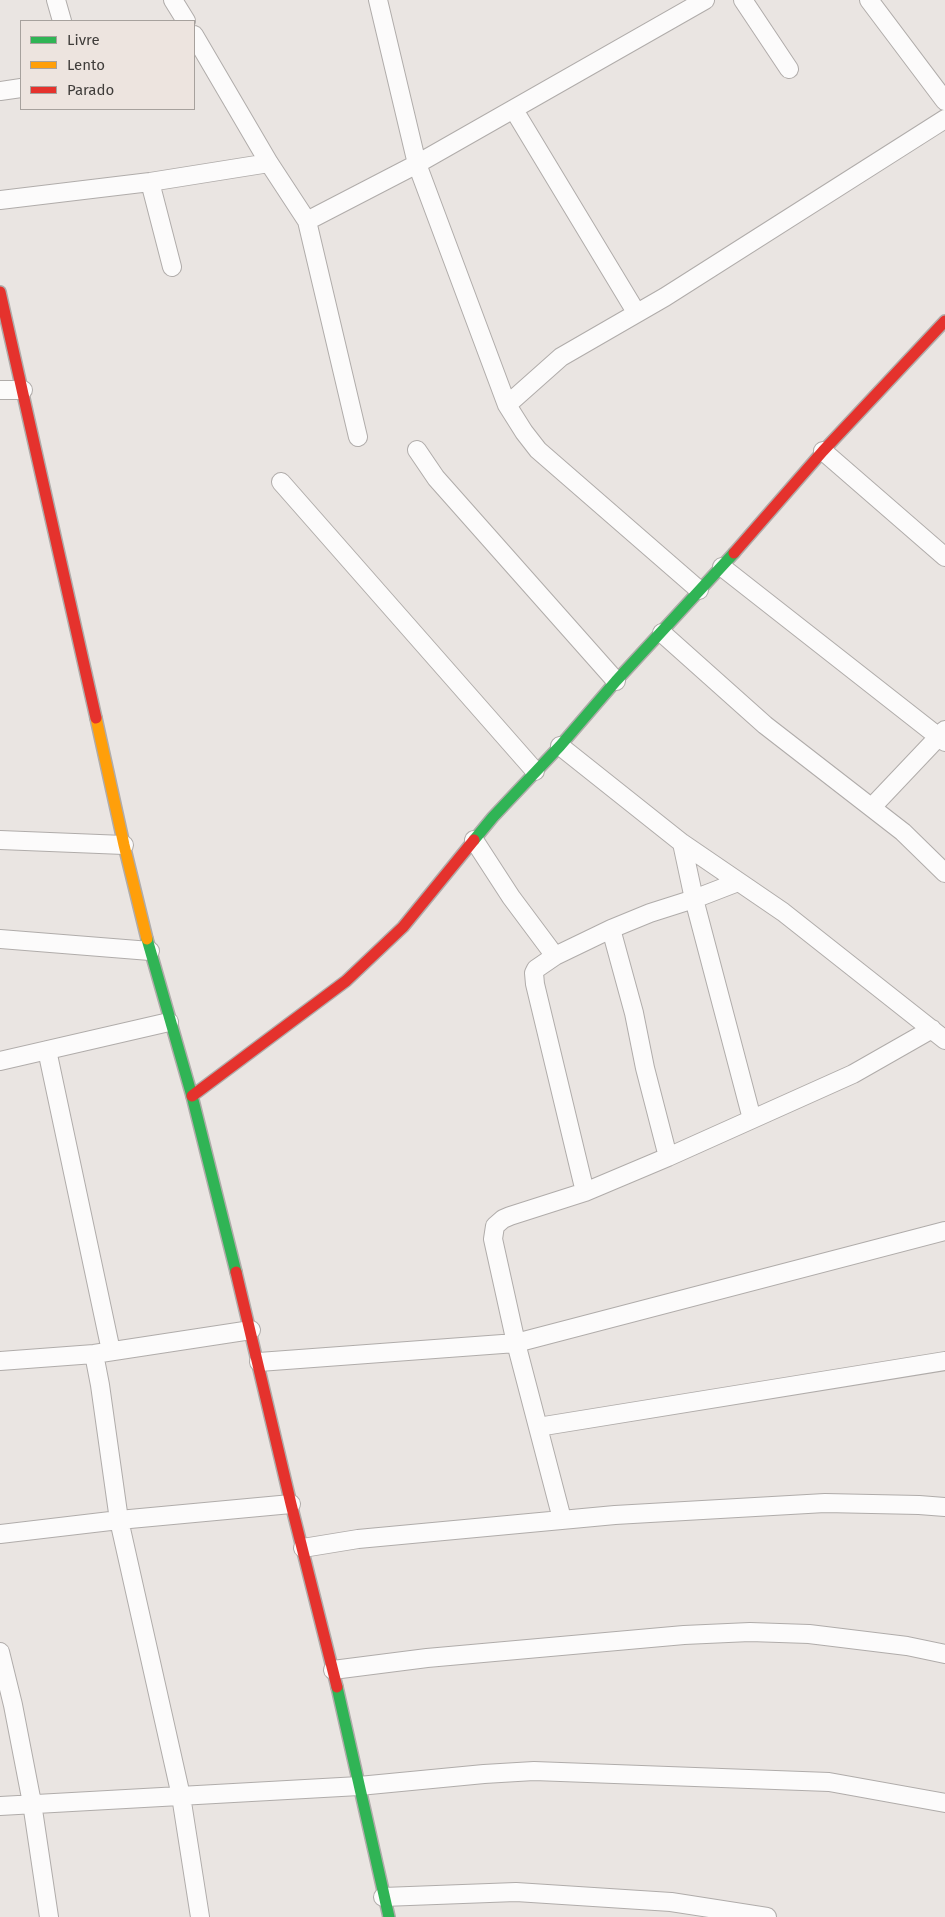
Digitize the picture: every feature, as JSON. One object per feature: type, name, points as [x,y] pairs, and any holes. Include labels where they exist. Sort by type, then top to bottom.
[{"type":"street","points":[[56,0],[62,20]]},
{"type":"street","points":[[173,0],[185,20]]},
{"type":"street","points":[[378,0],[416,164],[507,405],[538,450],[699,590]]},
{"type":"street","points":[[307,221],[514,110],[705,0]]},
{"type":"street","points":[[742,0],[789,69]]},
{"type":"street","points":[[869,0],[945,101]]},
{"type":"street","points":[[195,39],[201,60],[307,221],[358,437]]},
{"type":"street","points":[[0,91],[20,88]]},
{"type":"street","points":[[514,110],[636,312]]},
{"type":"street","points":[[507,405],[561,356],[665,297],[945,119]]},
{"type":"street","points":[[0,200],[150,182],[269,163]]},
{"type":"street","points":[[150,182],[172,267]]},
{"type":"street","points":[[0,292],[124,845],[169,1022],[192,1096],[259,1362],[291,1504],[333,1670],[389,1917]]},
{"type":"street","points":[[192,1096],[346,981],[403,927],[474,840],[535,771],[560,746],[616,680],[722,567],[823,451],[944,325]]},
{"type":"street","points":[[0,390],[23,390]]},
{"type":"street","points":[[418,450],[436,478],[616,680]]},
{"type":"street","points":[[823,451],[945,557]]},
{"type":"street","points":[[281,482],[535,771]]},
{"type":"street","points":[[722,567],[943,736],[872,807]]},
{"type":"street","points":[[662,633],[765,725],[903,832],[945,873]]},
{"type":"street","points":[[560,746],[682,843],[783,912],[939,1035],[668,1158],[585,1192],[510,1216],[495,1226],[493,1239],[516,1343],[562,1519]]},
{"type":"street","points":[[0,840],[124,845]]},
{"type":"street","points":[[474,840],[511,897],[555,956]]},
{"type":"street","points":[[682,843],[694,899],[752,1119]]},
{"type":"street","points":[[585,1192],[534,979],[536,969],[555,956],[650,913],[738,882]]},
{"type":"street","points":[[611,930],[634,1013],[645,1068],[668,1158]]},
{"type":"street","points":[[0,939],[150,951]]},
{"type":"street","points":[[0,1061],[169,1022]]},
{"type":"street","points":[[47,1050],[103,1352],[100,1385],[118,1520],[181,1796],[200,1917]]},
{"type":"street","points":[[259,1362],[516,1343],[945,1231]]},
{"type":"street","points":[[0,1361],[103,1352],[251,1330]]},
{"type":"street","points":[[538,1427],[945,1361]]},
{"type":"street","points":[[303,1548],[358,1540],[562,1519],[825,1503],[918,1505],[945,1508]]},
{"type":"street","points":[[0,1534],[118,1520],[291,1504]]},
{"type":"street","points":[[333,1670],[427,1658],[639,1639],[750,1632],[810,1634],[907,1646],[945,1654]]},
{"type":"street","points":[[0,1652],[13,1705],[32,1804],[50,1917]]},
{"type":"street","points":[[0,1806],[359,1786],[484,1774],[544,1772],[829,1782],[945,1803]]},
{"type":"street","points":[[383,1897],[507,1892],[541,1893],[671,1902],[767,1917]]},
{"type":"traffic: fast","points":[[474,840],[493,817],[560,746],[616,681],[734,553]]},
{"type":"traffic: fast","points":[[147,939],[192,1096],[236,1272]]},
{"type":"traffic: fast","points":[[337,1687],[389,1917]]},
{"type":"traffic: slow","points":[[96,718],[147,939]]},
{"type":"traffic: jam","points":[[0,292],[96,718]]},
{"type":"traffic: jam","points":[[734,553],[823,451],[945,321]]},
{"type":"traffic: jam","points":[[192,1096],[346,981],[403,927],[474,840]]},
{"type":"traffic: jam","points":[[236,1272],[337,1687]]}]
